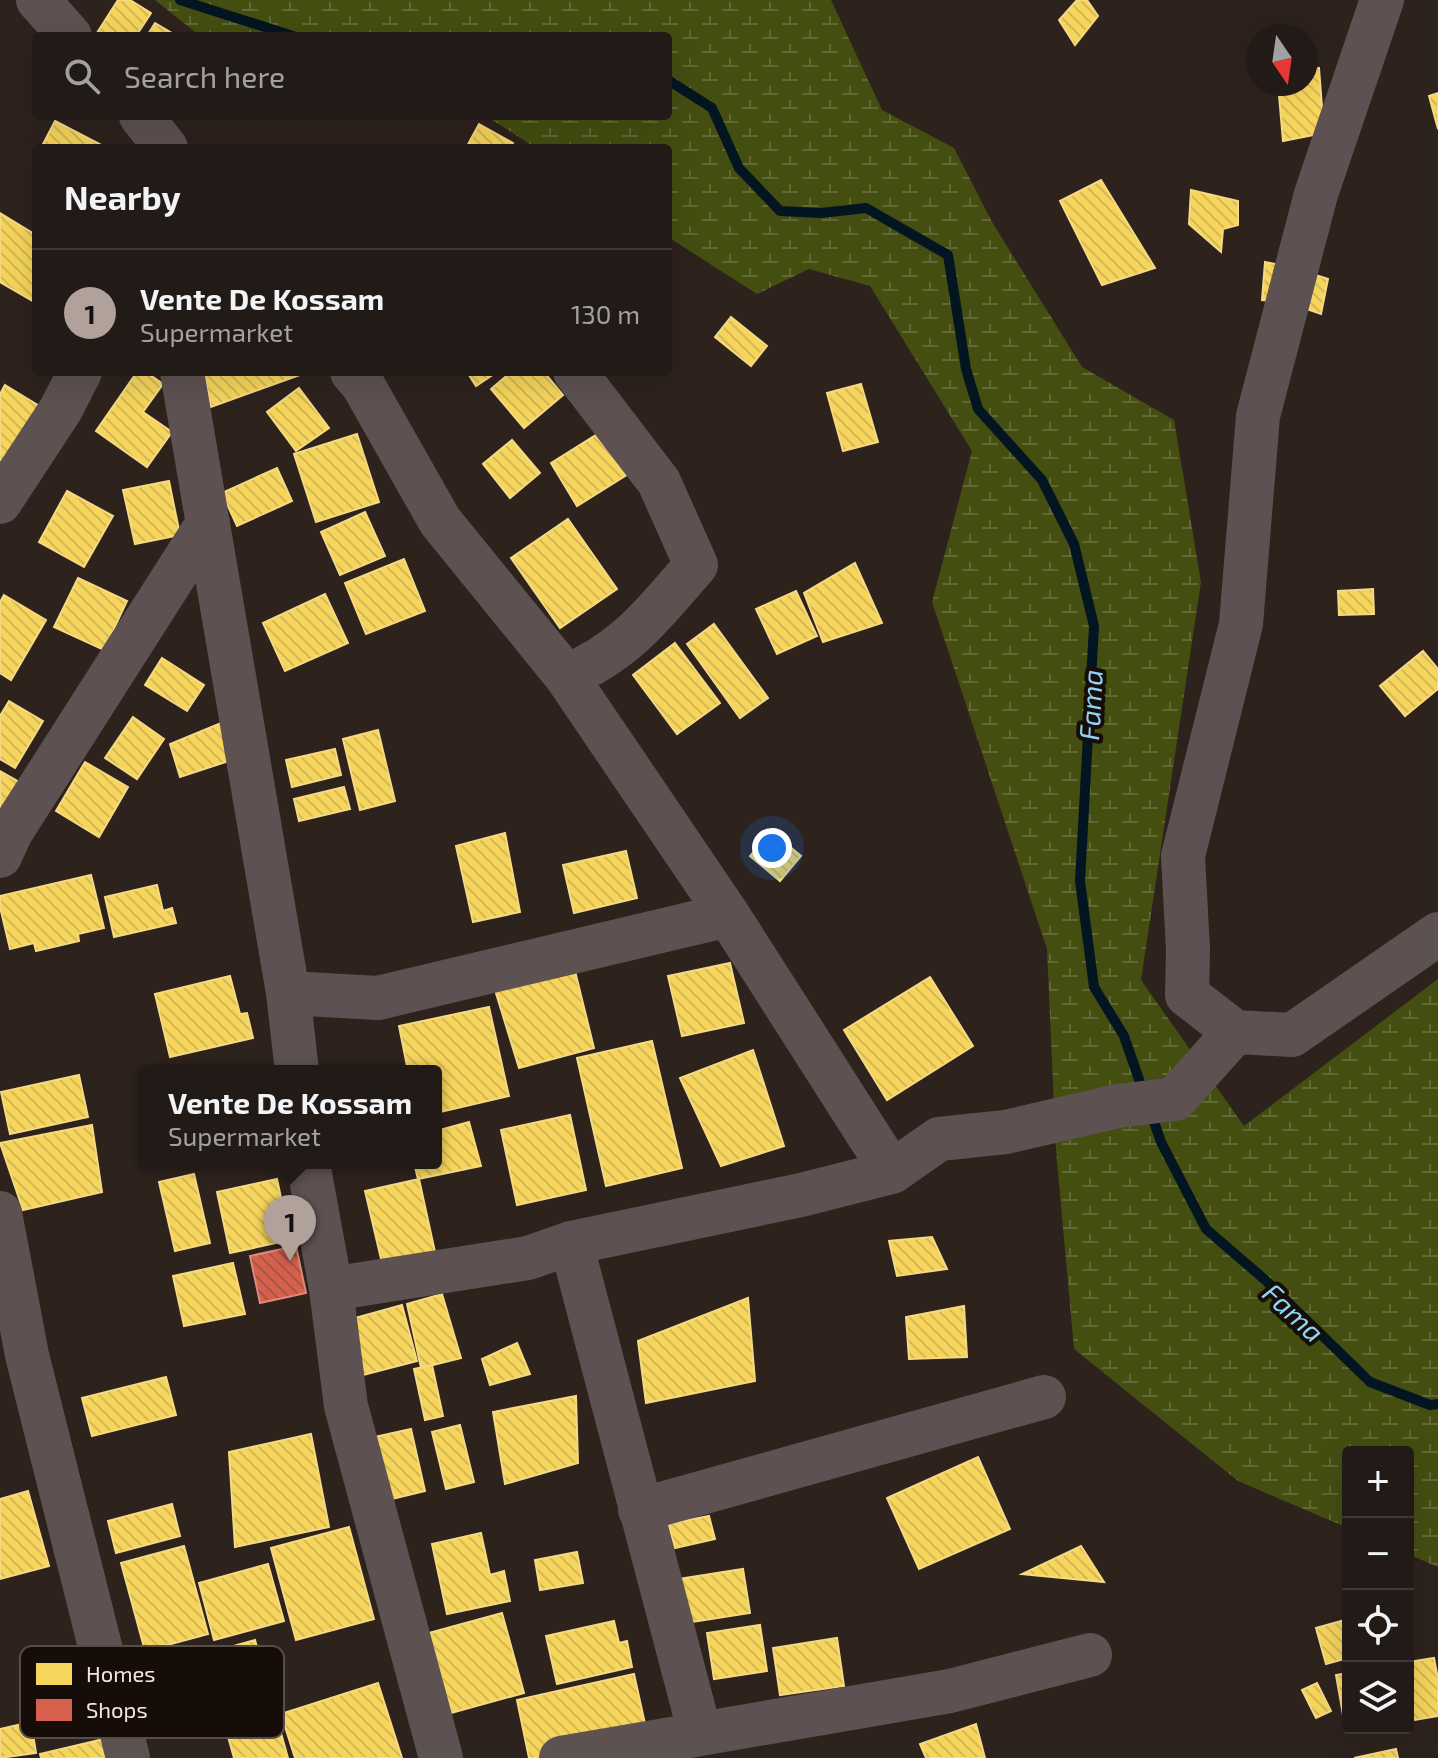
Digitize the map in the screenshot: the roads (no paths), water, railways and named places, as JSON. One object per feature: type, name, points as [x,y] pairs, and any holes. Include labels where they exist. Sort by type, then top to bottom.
[{"type":"street","points":[[38,0],[66,32]]},
{"type":"street","points":[[1382,0],[1316,194],[1258,416],[1241,624],[1183,856],[1187,995],[1235,1032],[1292,1035],[1438,934]]},
{"type":"street","points":[[144,120],[163,144]]},
{"type":"street","points":[[0,502],[61,409],[78,376]]},
{"type":"street","points":[[183,376],[288,993],[296,1065]]},
{"type":"street","points":[[355,376],[440,521],[566,676],[728,915],[892,1172]]},
{"type":"street","points":[[566,676],[594,665],[634,635],[696,565],[659,482],[578,376]]},
{"type":"street","points":[[0,856],[11,832],[208,523]]},
{"type":"street","points":[[288,993],[378,998],[728,915]]},
{"type":"street","points":[[331,1289],[528,1258],[571,1243],[801,1195],[892,1172],[939,1139],[1006,1132],[1118,1106],[1175,1099],[1235,1032]]},
{"type":"street","points":[[309,1169],[331,1289],[346,1406],[441,1758]]},
{"type":"street","points":[[0,1213],[27,1355],[101,1646]]},
{"type":"street","points":[[571,1243],[700,1733]]},
{"type":"street","points":[[640,1510],[1044,1397]]},
{"type":"street","points":[[561,1758],[950,1691],[1090,1655]]},
{"type":"street","points":[[124,1738],[128,1758]]},
{"type":"waterway","name":"Fama","points":[[180,0],[280,32]]},
{"type":"waterway","name":"Fama","points":[[672,83],[712,108],[739,168],[780,211],[821,213],[866,208],[948,255],[966,369],[978,409],[1042,480],[1074,544],[1094,626],[1080,881],[1094,987],[1124,1036],[1144,1094]]},
{"type":"waterway","name":"Fama","points":[[1151,1113],[1161,1142],[1206,1229],[1264,1279],[1370,1382],[1430,1405],[1438,1404]]},
{"type":"place","name":"Vente De Kossam","points":[[290,1261]]}]
